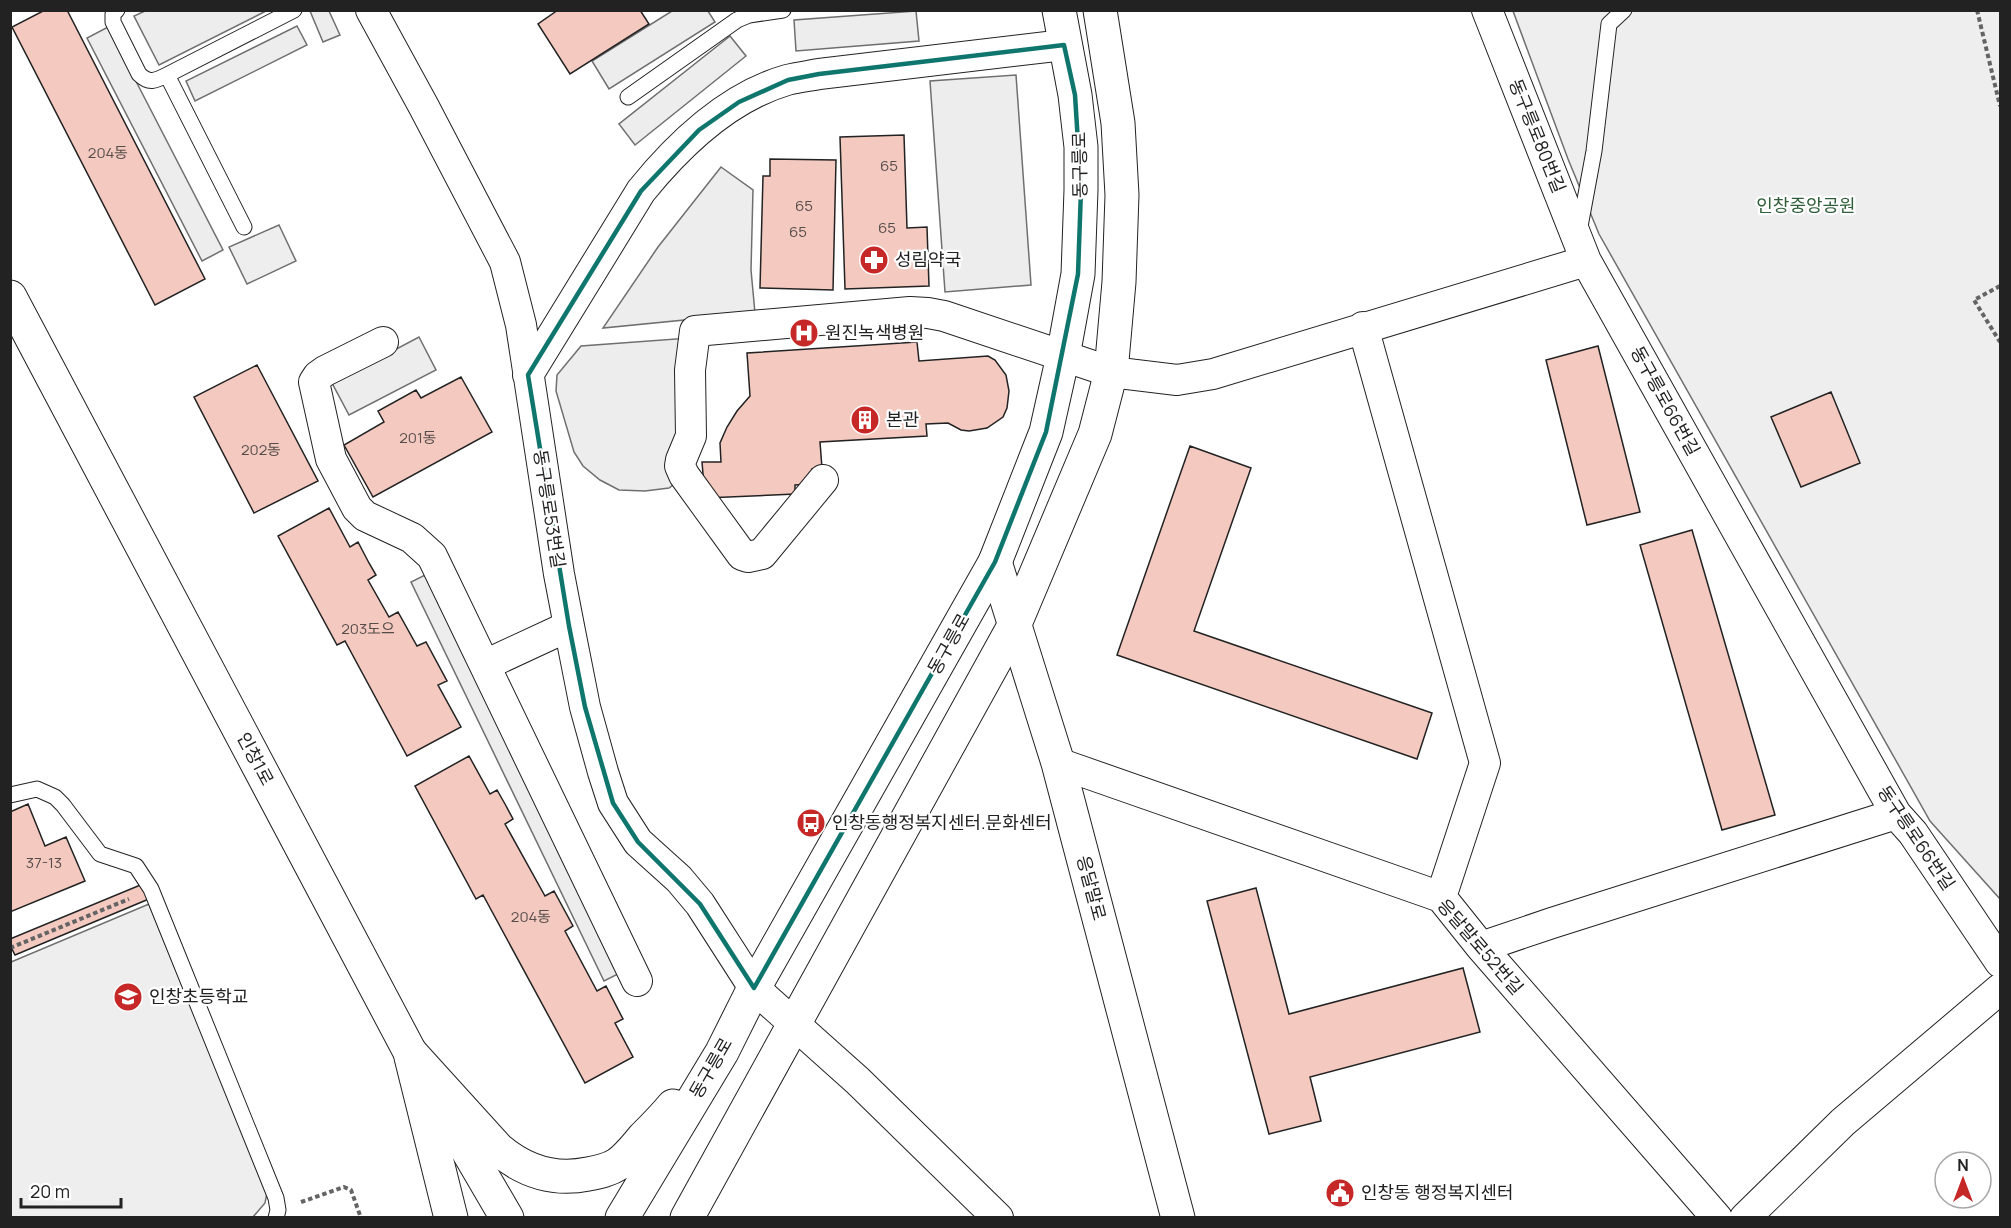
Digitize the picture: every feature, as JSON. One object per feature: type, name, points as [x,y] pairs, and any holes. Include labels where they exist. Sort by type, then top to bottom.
[{"type":"main road","name":"동구릉로","points":[[622,1218],[722,1052],[754,988],[994,562],[1046,432],[1064,356],[1078,274],[1081,190],[1081,147],[1077,106],[1059,10]]},
{"type":"main road","points":[[687,1218],[1014,626],[1095,434],[1111,372],[1119,282],[1122,195],[1118,123],[1100,10]]},
{"type":"main road","name":"인창1로","points":[[10,297],[410,1052],[507,1218]]},
{"type":"main road","name":"응달말로","points":[[994,562],[1058,763],[1178,1218]]},
{"type":"main road","points":[[410,1052],[509,1159],[535,1172],[575,1177],[602,1172],[627,1157],[722,1052]]},
{"type":"main road","points":[[410,1052],[451,1218]]},
{"type":"street","name":"동구릉로53번길","points":[[371,10],[505,262],[521,325],[559,574],[585,707],[613,803],[638,842],[679,879],[700,904],[754,988],[858,1081],[998,1218]]},
{"type":"street","name":"동구릉로80번길","points":[[1487,10],[1582,249]]},
{"type":"street","points":[[528,375],[641,191],[660,167],[699,130],[739,102],[788,80],[819,74],[1064,45]]},
{"type":"street","points":[[823,480],[762,554],[748,557],[742,555],[684,475],[680,466],[691,436],[690,370],[694,331],[910,312],[928,313],[944,316],[1111,372],[1178,380],[1213,374],[1363,327],[1582,249]]},
{"type":"street","name":"동구릉로66번길","points":[[1582,249],[1896,814],[1913,833],[2001,962]]},
{"type":"street","points":[[1363,327],[1485,763],[1441,897]]},
{"type":"street","points":[[383,342],[325,371],[314,382],[329,451],[357,508],[365,516],[412,538],[432,556],[637,981]]},
{"type":"street","points":[[485,665],[569,626]]},
{"type":"street","name":"응달말로52번길","points":[[1058,763],[1441,897],[1481,947],[1717,1218]]},
{"type":"street","points":[[1481,947],[1896,814]]},
{"type":"street","points":[[1745,1218],[1843,1122],[2001,989]]},
{"type":"lane","points":[[117,10],[114,14],[114,22],[139,74],[145,80],[152,81],[294,10]]},
{"type":"lane","points":[[628,98],[741,14],[783,10]]},
{"type":"lane","points":[[1582,249],[1609,24],[1624,10]]},
{"type":"lane","points":[[167,75],[244,227]]},
{"type":"lane","points":[[10,795],[37,789],[55,797],[100,854],[136,866],[151,890],[276,1198],[277,1214]]},
{"type":"path","points":[[1977,10],[2001,106]]},
{"type":"path","points":[[2001,286],[1974,300],[2001,342]]},
{"type":"path","points":[[10,948],[151,890]]},
{"type":"path","points":[[277,1214],[344,1187],[351,1191],[361,1218]]},
{"type":"highlighted area","points":[[1064,45],[1075,95],[1081,190],[1078,274],[1046,432],[995,562],[754,988],[700,904],[638,842],[613,803],[585,707],[569,626],[528,375],[641,191],[699,130],[739,102],[788,80],[819,74]]},
{"type":"green space","name":"인창중앙공원","points":[[1513,11],[2000,11],[2000,899],[1930,821],[1599,234],[1568,159]]},
{"type":"green space","points":[[279,225],[296,261],[247,284],[229,247]]},
{"type":"green space","points":[[149,904],[267,1193],[265,1203],[253,1217],[11,1218],[11,962]]},
{"type":"shaded area","points":[[145,11],[266,11],[159,65],[134,16]]},
{"type":"shaded area","points":[[310,11],[329,11],[340,35],[323,42]]},
{"type":"shaded area","points":[[672,11],[708,11],[715,22],[609,89],[592,61]]},
{"type":"shaded area","points":[[916,11],[919,41],[796,51],[794,20]]},
{"type":"shaded area","points":[[297,26],[307,45],[195,101],[186,81]]},
{"type":"shaded area","points":[[108,27],[223,250],[202,261],[87,38]]},
{"type":"shaded area","points":[[730,36],[746,56],[635,145],[619,124]]},
{"type":"shaded area","points":[[1016,75],[1031,285],[945,292],[930,81]]},
{"type":"shaded area","points":[[721,167],[753,190],[751,270],[755,313],[603,328],[658,247]]},
{"type":"shaded area","points":[[419,337],[436,370],[349,415],[332,383]]},
{"type":"shaded area","points":[[703,337],[690,472],[669,488],[645,491],[619,490],[600,480],[583,466],[574,452],[556,391],[557,375],[581,346]]},
{"type":"shaded area","points":[[429,573],[622,972],[604,981],[411,582]]},
{"type":"building","points":[[45,10],[67,10],[205,279],[155,305],[12,27]]},
{"type":"building","points":[[558,10],[640,10],[649,24],[570,74],[538,24]]},
{"type":"building","points":[[904,135],[907,228],[927,227],[929,286],[845,289],[840,137]]},
{"type":"building","points":[[770,159],[836,160],[833,290],[760,288],[763,176],[770,176]]},
{"type":"building","name":"본관","points":[[917,342],[919,361],[988,356],[995,360],[1006,375],[1009,391],[1007,408],[1003,417],[987,428],[969,431],[961,430],[948,423],[926,424],[927,436],[820,442],[822,468],[812,469],[813,484],[795,485],[795,494],[705,498],[702,462],[721,462],[720,443],[727,427],[750,396],[747,353]]},
{"type":"building","points":[[1598,346],[1640,512],[1587,525],[1546,360]]},
{"type":"building","points":[[257,365],[318,481],[254,513],[194,397]]},
{"type":"building","points":[[461,377],[492,432],[373,497],[344,445],[384,422],[378,411],[416,390],[421,398]]},
{"type":"building","points":[[1831,392],[1860,463],[1801,487],[1771,417]]},
{"type":"building","points":[[1190,446],[1251,468],[1194,631],[1432,713],[1417,759],[1117,655]]},
{"type":"building","points":[[329,508],[350,547],[358,542],[376,575],[368,580],[389,617],[398,612],[417,646],[426,642],[447,681],[438,685],[461,727],[407,756],[345,641],[337,645],[278,536]]},
{"type":"building","points":[[1692,530],[1775,815],[1722,830],[1640,545]]},
{"type":"building","points":[[469,756],[490,794],[497,790],[505,804],[513,819],[505,824],[545,896],[554,891],[573,926],[565,931],[597,991],[606,986],[623,1019],[615,1023],[633,1057],[585,1083],[483,895],[476,899],[415,786]]},
{"type":"building","points":[[28,804],[45,846],[66,837],[85,881],[10,912],[10,812]]},
{"type":"building","points":[[150,881],[156,896],[15,955],[10,939]]},
{"type":"building","points":[[1256,888],[1289,1014],[1463,968],[1480,1032],[1310,1077],[1321,1121],[1269,1134],[1207,901]]},
{"type":"place","name":"성림약국","points":[[874,260]]},
{"type":"place","name":"원진녹색병원","points":[[804,333]]},
{"type":"place","name":"본관","points":[[865,420]]},
{"type":"place","name":"인창동행정복지센터.문화센터","points":[[811,823]]},
{"type":"place","name":"인창초등학교","points":[[128,997]]},
{"type":"place","name":"인창동 행정복지센터","points":[[1340,1193]]}]
